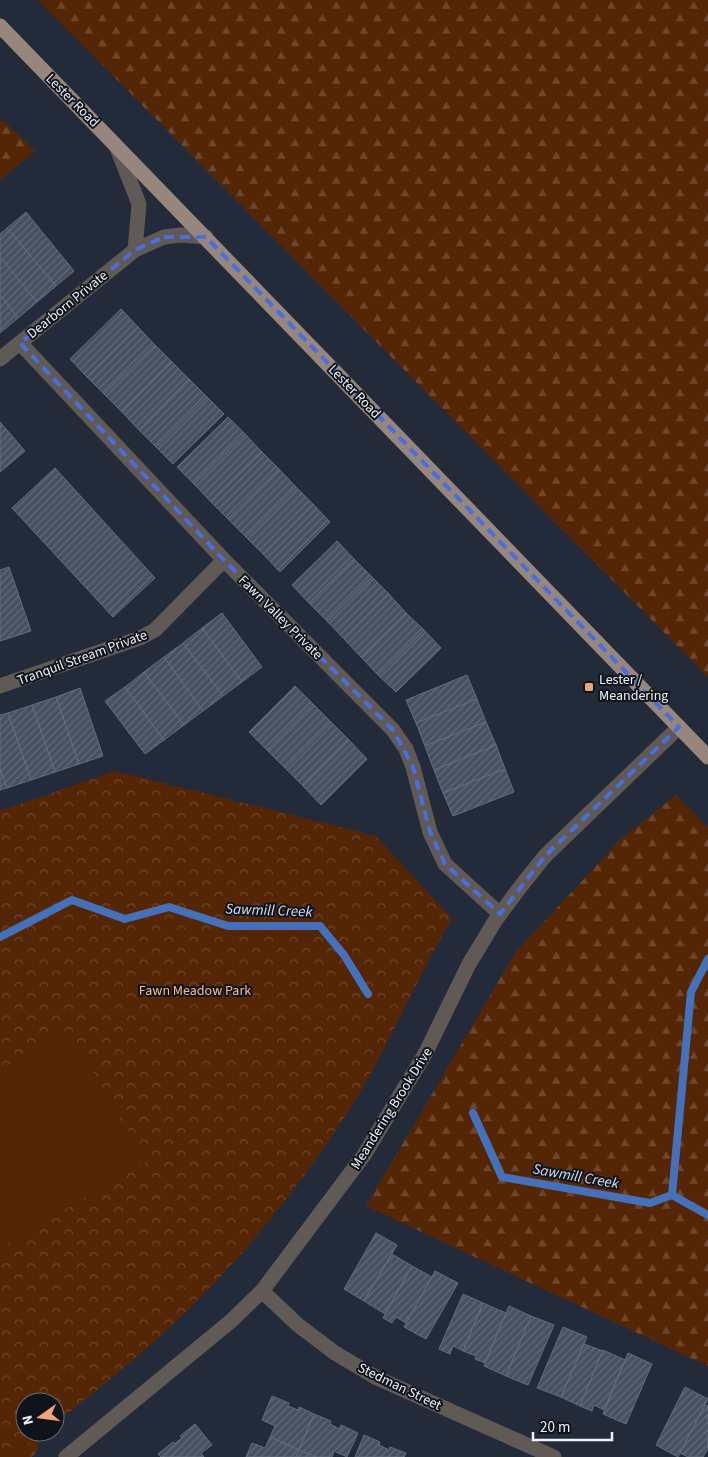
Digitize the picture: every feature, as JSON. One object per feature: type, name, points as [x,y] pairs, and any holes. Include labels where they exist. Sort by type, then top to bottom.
[{"type":"main road","name":"Lester Road","points":[[0,26],[206,236],[708,757]]},
{"type":"street","points":[[114,142],[139,204],[134,250]]},
{"type":"street","name":"Dearborn Private","points":[[0,359],[134,250],[164,237],[181,235],[206,236]]},
{"type":"street","name":"Fawn Valley Private","points":[[20,343],[224,560],[393,730],[406,749],[413,767],[430,832],[445,864],[500,914]]},
{"type":"street","name":"Tranquil Stream Private","points":[[0,686],[140,638],[155,630],[224,560]]},
{"type":"street","name":"Meandering Brook Drive","points":[[66,1457],[231,1321],[262,1291],[369,1148],[425,1054],[469,964],[500,914],[545,856],[679,727]]},
{"type":"street","name":"Stedman Street","points":[[262,1291],[298,1325],[335,1353],[377,1378],[554,1457]]},
{"type":"highlighted area","points":[[164,237],[206,237],[679,727],[545,856],[500,914],[445,864],[430,832],[413,767],[393,730],[224,560],[20,343],[135,250]]},
{"type":"green space","points":[[38,0],[708,0],[708,677]]},
{"type":"green space","points":[[0,117],[35,151],[0,180]]},
{"type":"green space","name":"Fawn Meadow Park","points":[[115,771],[376,836],[452,919],[379,1059],[352,1105],[309,1169],[261,1230],[210,1288],[154,1342],[65,1416],[65,1392],[15,1392],[15,1442],[33,1442],[14,1457],[0,1457],[0,811]]},
{"type":"green space","points":[[676,795],[708,827],[708,1366],[366,1206],[515,953],[621,839]]},
{"type":"green space","points":[[68,1030],[146,1162],[0,1247],[0,1070]]},
{"type":"green space","points":[[15,1434],[15,1442],[38,1442],[38,1451],[31,1457],[0,1457],[0,1436]]},
{"type":"building","points":[[26,212],[74,271],[56,286],[7,228]]},
{"type":"building","points":[[7,228],[56,286],[37,302],[0,257],[0,234]]},
{"type":"building","points":[[0,257],[37,302],[18,318],[0,295]]},
{"type":"building","points":[[0,295],[18,318],[0,333]]},
{"type":"building","points":[[121,309],[138,327],[87,377],[70,359]]},
{"type":"building","points":[[138,327],[155,345],[104,394],[87,377]]},
{"type":"building","points":[[155,345],[172,362],[122,412],[104,394]]},
{"type":"building","points":[[172,362],[189,379],[139,430],[122,412]]},
{"type":"building","points":[[189,379],[207,397],[156,447],[139,430]]},
{"type":"building","points":[[207,397],[224,414],[173,464],[156,447]]},
{"type":"building","points":[[228,417],[245,434],[194,484],[177,467]]},
{"type":"building","points":[[0,422],[25,451],[0,472]]},
{"type":"building","points":[[245,434],[262,452],[211,502],[194,484]]},
{"type":"building","points":[[262,452],[279,469],[228,519],[211,502]]},
{"type":"building","points":[[55,468],[155,578],[113,617],[12,508]]},
{"type":"building","points":[[279,469],[296,487],[246,537],[228,519]]},
{"type":"building","points":[[296,487],[313,504],[263,554],[246,537]]},
{"type":"building","points":[[313,504],[330,522],[280,572],[263,554]]},
{"type":"building","points":[[337,541],[354,559],[309,603],[292,585]]},
{"type":"building","points":[[354,559],[372,577],[327,621],[309,603]]},
{"type":"building","points":[[9,567],[31,631],[0,641],[0,570]]},
{"type":"building","points":[[372,577],[389,594],[344,639],[327,621]]},
{"type":"building","points":[[389,594],[406,613],[361,657],[344,639]]},
{"type":"building","points":[[222,613],[262,667],[242,682],[202,628]]},
{"type":"building","points":[[406,613],[424,630],[378,675],[361,657]]},
{"type":"building","points":[[202,628],[242,682],[223,696],[183,643]]},
{"type":"building","points":[[424,630],[441,648],[396,692],[378,675]]},
{"type":"building","points":[[183,643],[223,696],[203,711],[164,657]]},
{"type":"building","points":[[164,657],[203,711],[184,725],[144,672]]},
{"type":"building","points":[[144,672],[184,725],[164,740],[125,687]]},
{"type":"building","points":[[467,675],[477,699],[416,723],[406,700]]},
{"type":"building","points":[[295,686],[313,704],[267,750],[249,732]]},
{"type":"building","points":[[125,687],[164,740],[145,754],[105,701]]},
{"type":"building","points":[[80,688],[103,756],[79,764],[56,697]]},
{"type":"building","points":[[56,697],[79,764],[55,772],[32,705]]},
{"type":"building","points":[[477,699],[486,722],[425,746],[416,723]]},
{"type":"building","points":[[313,704],[331,722],[285,768],[267,750]]},
{"type":"building","points":[[32,705],[55,772],[31,780],[8,713]]},
{"type":"building","points":[[8,713],[31,780],[7,788],[0,768],[0,715]]},
{"type":"building","points":[[331,722],[349,740],[303,786],[285,768]]},
{"type":"building","points":[[486,722],[496,745],[434,770],[425,746]]},
{"type":"building","points":[[349,740],[367,759],[321,805],[303,786]]},
{"type":"building","points":[[496,745],[505,769],[443,793],[434,770]]},
{"type":"building","points":[[0,768],[7,788],[0,790]]},
{"type":"building","points":[[505,769],[514,792],[453,816],[443,793]]},
{"type":"building","points":[[376,1233],[397,1245],[364,1301],[344,1289]]},
{"type":"building","points":[[392,1254],[412,1266],[385,1314],[364,1301]]},
{"type":"building","points":[[412,1266],[432,1277],[406,1323],[396,1317],[392,1323],[383,1318]]},
{"type":"building","points":[[435,1271],[458,1283],[426,1339],[404,1327]]},
{"type":"building","points":[[463,1294],[483,1303],[463,1351],[453,1346],[450,1354],[439,1349]]},
{"type":"building","points":[[483,1303],[506,1313],[485,1363],[475,1359],[476,1356],[463,1351]]},
{"type":"building","points":[[509,1306],[531,1316],[506,1376],[484,1366]]},
{"type":"building","points":[[531,1316],[554,1325],[528,1385],[506,1376]]},
{"type":"building","points":[[563,1327],[587,1337],[561,1397],[537,1388]]},
{"type":"building","points":[[584,1344],[603,1351],[580,1406],[561,1397]]},
{"type":"building","points":[[603,1350],[625,1360],[604,1410],[594,1405],[592,1411],[580,1406]]},
{"type":"building","points":[[628,1353],[652,1364],[626,1424],[603,1414]]},
{"type":"building","points":[[685,1387],[708,1399],[678,1457],[656,1445]]},
{"type":"building","points":[[272,1396],[289,1403],[288,1406],[298,1410],[299,1407],[314,1414],[299,1450],[270,1437],[275,1426],[262,1420]]},
{"type":"building","points":[[705,1405],[708,1406],[708,1448],[703,1457],[688,1457],[680,1453]]},
{"type":"building","points":[[314,1414],[331,1421],[330,1424],[339,1429],[341,1425],[358,1433],[347,1457],[334,1451],[332,1457],[316,1457],[299,1450]]},
{"type":"building","points":[[195,1424],[212,1445],[201,1453],[204,1457],[161,1457],[158,1454],[173,1442],[174,1444],[182,1438],[180,1436]]},
{"type":"building","points":[[364,1435],[380,1442],[379,1445],[389,1450],[390,1447],[406,1453],[404,1457],[355,1457]]},
{"type":"building","points":[[270,1437],[299,1450],[296,1457],[246,1457],[252,1443],[265,1448]]},
{"type":"building","points":[[299,1450],[316,1457],[296,1457]]},
{"type":"waterway","name":"Sawmill Creek","points":[[0,937],[72,900],[125,919],[169,907],[228,926],[320,926],[344,955],[368,994]]},
{"type":"waterway","points":[[672,1195],[691,992],[708,959]]},
{"type":"waterway","name":"Sawmill Creek","points":[[473,1113],[502,1177],[650,1203],[672,1195],[708,1215]]},
{"type":"place","name":"Lester / Meandering","points":[[589,687]]}]
